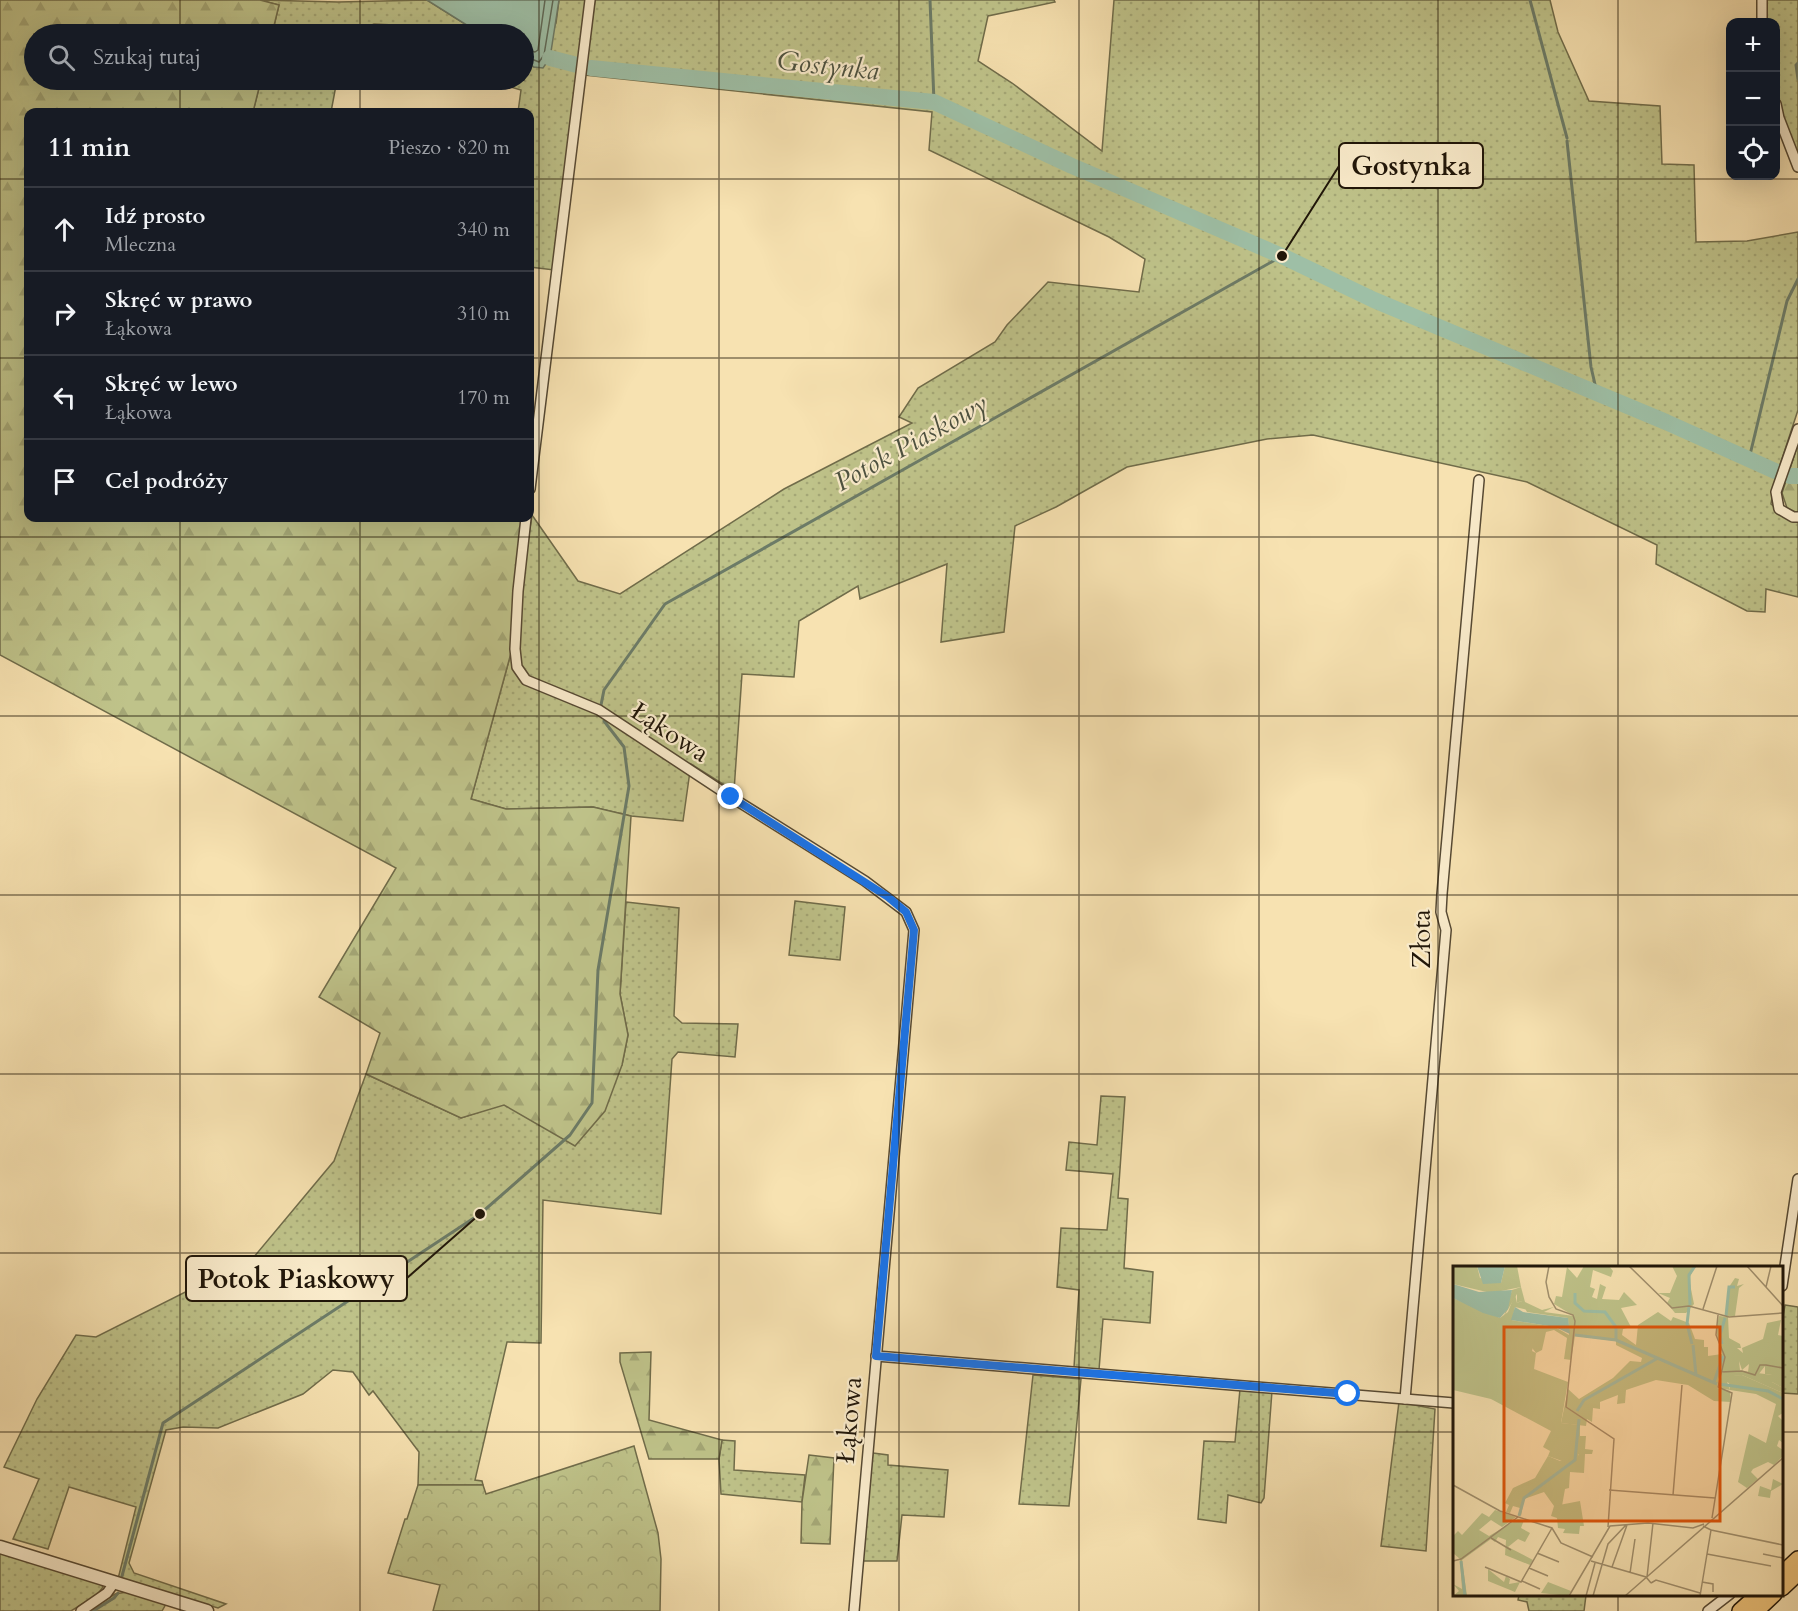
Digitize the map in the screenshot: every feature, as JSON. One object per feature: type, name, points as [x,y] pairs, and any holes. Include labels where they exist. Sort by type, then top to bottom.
[{"type":"main road","points":[[1783,1573],[1798,1559]]},
{"type":"main road","points":[[1783,1587],[1798,1573]]},
{"type":"main road","points":[[1740,1611],[1757,1596]]},
{"type":"main road","points":[[1756,1611],[1772,1596]]},
{"type":"street","points":[[534,456],[590,0]]},
{"type":"street","points":[[1762,0],[1762,18]]},
{"type":"street","points":[[1780,121],[1798,167]]},
{"type":"street","points":[[1798,429],[1776,492],[1779,509],[1792,517],[1798,517]]},
{"type":"street","name":"Złota","points":[[1405,1399],[1446,930],[1441,912],[1442,894],[1479,480]]},
{"type":"street","name":"Łąkowa","points":[[526,522],[518,591],[515,649],[517,667],[526,681],[599,710],[723,792],[865,881],[906,912],[914,930],[854,1611]]},
{"type":"street","points":[[1783,1279],[1798,1179]]},
{"type":"street","points":[[876,1356],[1453,1403]]},
{"type":"street","points":[[0,1547],[207,1611]]},
{"type":"street","points":[[81,1611],[107,1593],[114,1583]]},
{"type":"street","points":[[1708,1611],[1727,1596]]},
{"type":"green space","points":[[0,0],[260,0],[279,5],[274,24],[24,24],[24,90],[258,90],[254,108],[24,108],[24,522],[526,522],[511,653],[471,799],[506,809],[593,807],[631,816],[620,994],[628,1035],[622,1065],[605,1111],[575,1146],[504,1105],[461,1118],[366,1074],[380,1033],[319,997],[396,868],[0,655]]},
{"type":"green space","points":[[260,0],[338,2],[427,0],[465,24],[274,24],[279,5]]},
{"type":"green space","points":[[559,0],[586,0],[554,270],[534,268],[534,108],[519,108],[521,90],[534,90],[534,67],[556,23]]},
{"type":"green space","points":[[595,0],[1054,0],[1055,2],[988,16],[978,61],[1012,83],[1102,151],[1114,0],[1550,0],[1558,32],[1589,101],[1660,106],[1662,164],[1694,165],[1696,242],[1747,241],[1798,232],[1798,410],[1775,480],[1771,504],[1785,516],[1798,521],[1798,597],[1766,589],[1765,612],[1747,611],[1656,564],[1657,545],[1527,482],[1313,435],[1267,439],[1127,467],[1056,507],[1015,526],[1004,632],[941,642],[947,564],[860,599],[858,586],[799,621],[794,677],[742,674],[734,791],[691,764],[683,821],[631,816],[593,807],[506,809],[471,799],[511,653],[531,522],[534,522],[534,518],[578,581],[620,594],[784,489],[912,423],[899,417],[918,388],[995,342],[1007,325],[1048,282],[1139,292],[1145,259],[1109,237],[929,150],[932,112],[585,75]]},
{"type":"green space","points":[[1766,0],[1798,0],[1798,153],[1780,108],[1780,18],[1766,18]]},
{"type":"green space","points":[[258,90],[335,90],[332,108],[254,108]]},
{"type":"green space","points":[[1798,444],[1798,513],[1787,508],[1782,493]]},
{"type":"green space","points":[[795,901],[845,907],[840,960],[789,955]]},
{"type":"green space","points":[[626,902],[679,908],[674,1016],[682,1023],[738,1024],[735,1057],[678,1052],[672,1059],[661,1214],[543,1200],[541,1343],[507,1342],[475,1480],[482,1481],[483,1485],[418,1485],[419,1452],[373,1391],[369,1395],[353,1372],[333,1370],[303,1394],[218,1428],[183,1427],[166,1430],[129,1563],[134,1573],[226,1604],[218,1608],[118,1579],[136,1507],[69,1487],[48,1549],[13,1539],[39,1479],[4,1467],[37,1399],[76,1335],[96,1337],[253,1258],[334,1161],[366,1074],[461,1118],[622,1065],[628,1035],[620,994]]},
{"type":"green space","points":[[1101,1096],[1125,1097],[1118,1198],[1128,1199],[1124,1268],[1153,1272],[1150,1323],[1103,1319],[1099,1370],[1074,1367],[1079,1290],[1057,1287],[1061,1228],[1107,1230],[1113,1174],[1066,1170],[1069,1142],[1097,1145]]},
{"type":"green space","points":[[1785,1305],[1798,1307],[1798,1394],[1783,1393]]},
{"type":"green space","points":[[651,1352],[649,1420],[722,1440],[719,1459],[649,1459],[620,1362],[620,1353]]},
{"type":"green space","points":[[1033,1375],[1081,1379],[1069,1506],[1019,1504]]},
{"type":"green space","points":[[1240,1389],[1272,1391],[1264,1498],[1261,1503],[1228,1495],[1226,1523],[1198,1519],[1204,1441],[1235,1442]]},
{"type":"green space","points":[[1399,1402],[1435,1409],[1426,1551],[1381,1546]]},
{"type":"green space","points":[[722,1440],[735,1441],[734,1470],[805,1475],[802,1502],[721,1494],[719,1459]]},
{"type":"green space","points":[[634,1446],[658,1533],[661,1559],[660,1611],[433,1611],[440,1585],[388,1573],[418,1485],[483,1485],[486,1494]]},
{"type":"green space","points":[[873,1453],[888,1455],[888,1465],[948,1470],[944,1517],[902,1515],[897,1561],[860,1561]]},
{"type":"green space","points":[[809,1455],[834,1458],[830,1544],[801,1543],[802,1502]]},
{"type":"green space","points":[[0,1553],[101,1584],[103,1587],[97,1595],[71,1611],[0,1611]]},
{"type":"green space","points":[[127,1592],[166,1604],[162,1611],[88,1611],[115,1594]]},
{"type":"green space","points":[[1519,1596],[1586,1596],[1584,1611],[1529,1611],[1527,1602],[1518,1600]]},
{"type":"water","points":[[427,0],[559,0],[550,58],[543,68],[534,67],[534,24],[465,24]]},
{"type":"waterway","points":[[930,0],[934,102]]},
{"type":"waterway","points":[[1530,0],[1567,138]]},
{"type":"waterway","name":"Gostynka","points":[[550,58],[577,65]]},
{"type":"waterway","points":[[1798,63],[1796,65],[1798,79]]},
{"type":"waterway","name":"Gostynka","points":[[591,68],[934,102],[1072,166],[1282,256],[1374,300],[1666,422],[1775,471]]},
{"type":"waterway","points":[[1567,141],[1591,367],[1597,393]]},
{"type":"waterway","name":"Potok Piaskowy","points":[[601,705],[604,690],[665,604],[1282,256]]},
{"type":"waterway","points":[[1749,459],[1787,301],[1798,279]]},
{"type":"waterway","name":"Gostynka","points":[[1790,476],[1798,476]]},
{"type":"waterway","name":"Potok Piaskowy","points":[[122,1576],[163,1423],[480,1214],[570,1135],[592,1103],[598,970],[629,786],[624,747],[604,721]]},
{"type":"waterway","name":"Potok Piaskowy","points":[[93,1611],[118,1593]]},
{"type":"place","name":"Gostynka","points":[[1282,256]]},
{"type":"place","name":"Potok Piaskowy","points":[[480,1214]]},
{"type":"route","points":[[731,797],[888,897],[906,912],[914,930],[876,1356],[1348,1394]]}]
